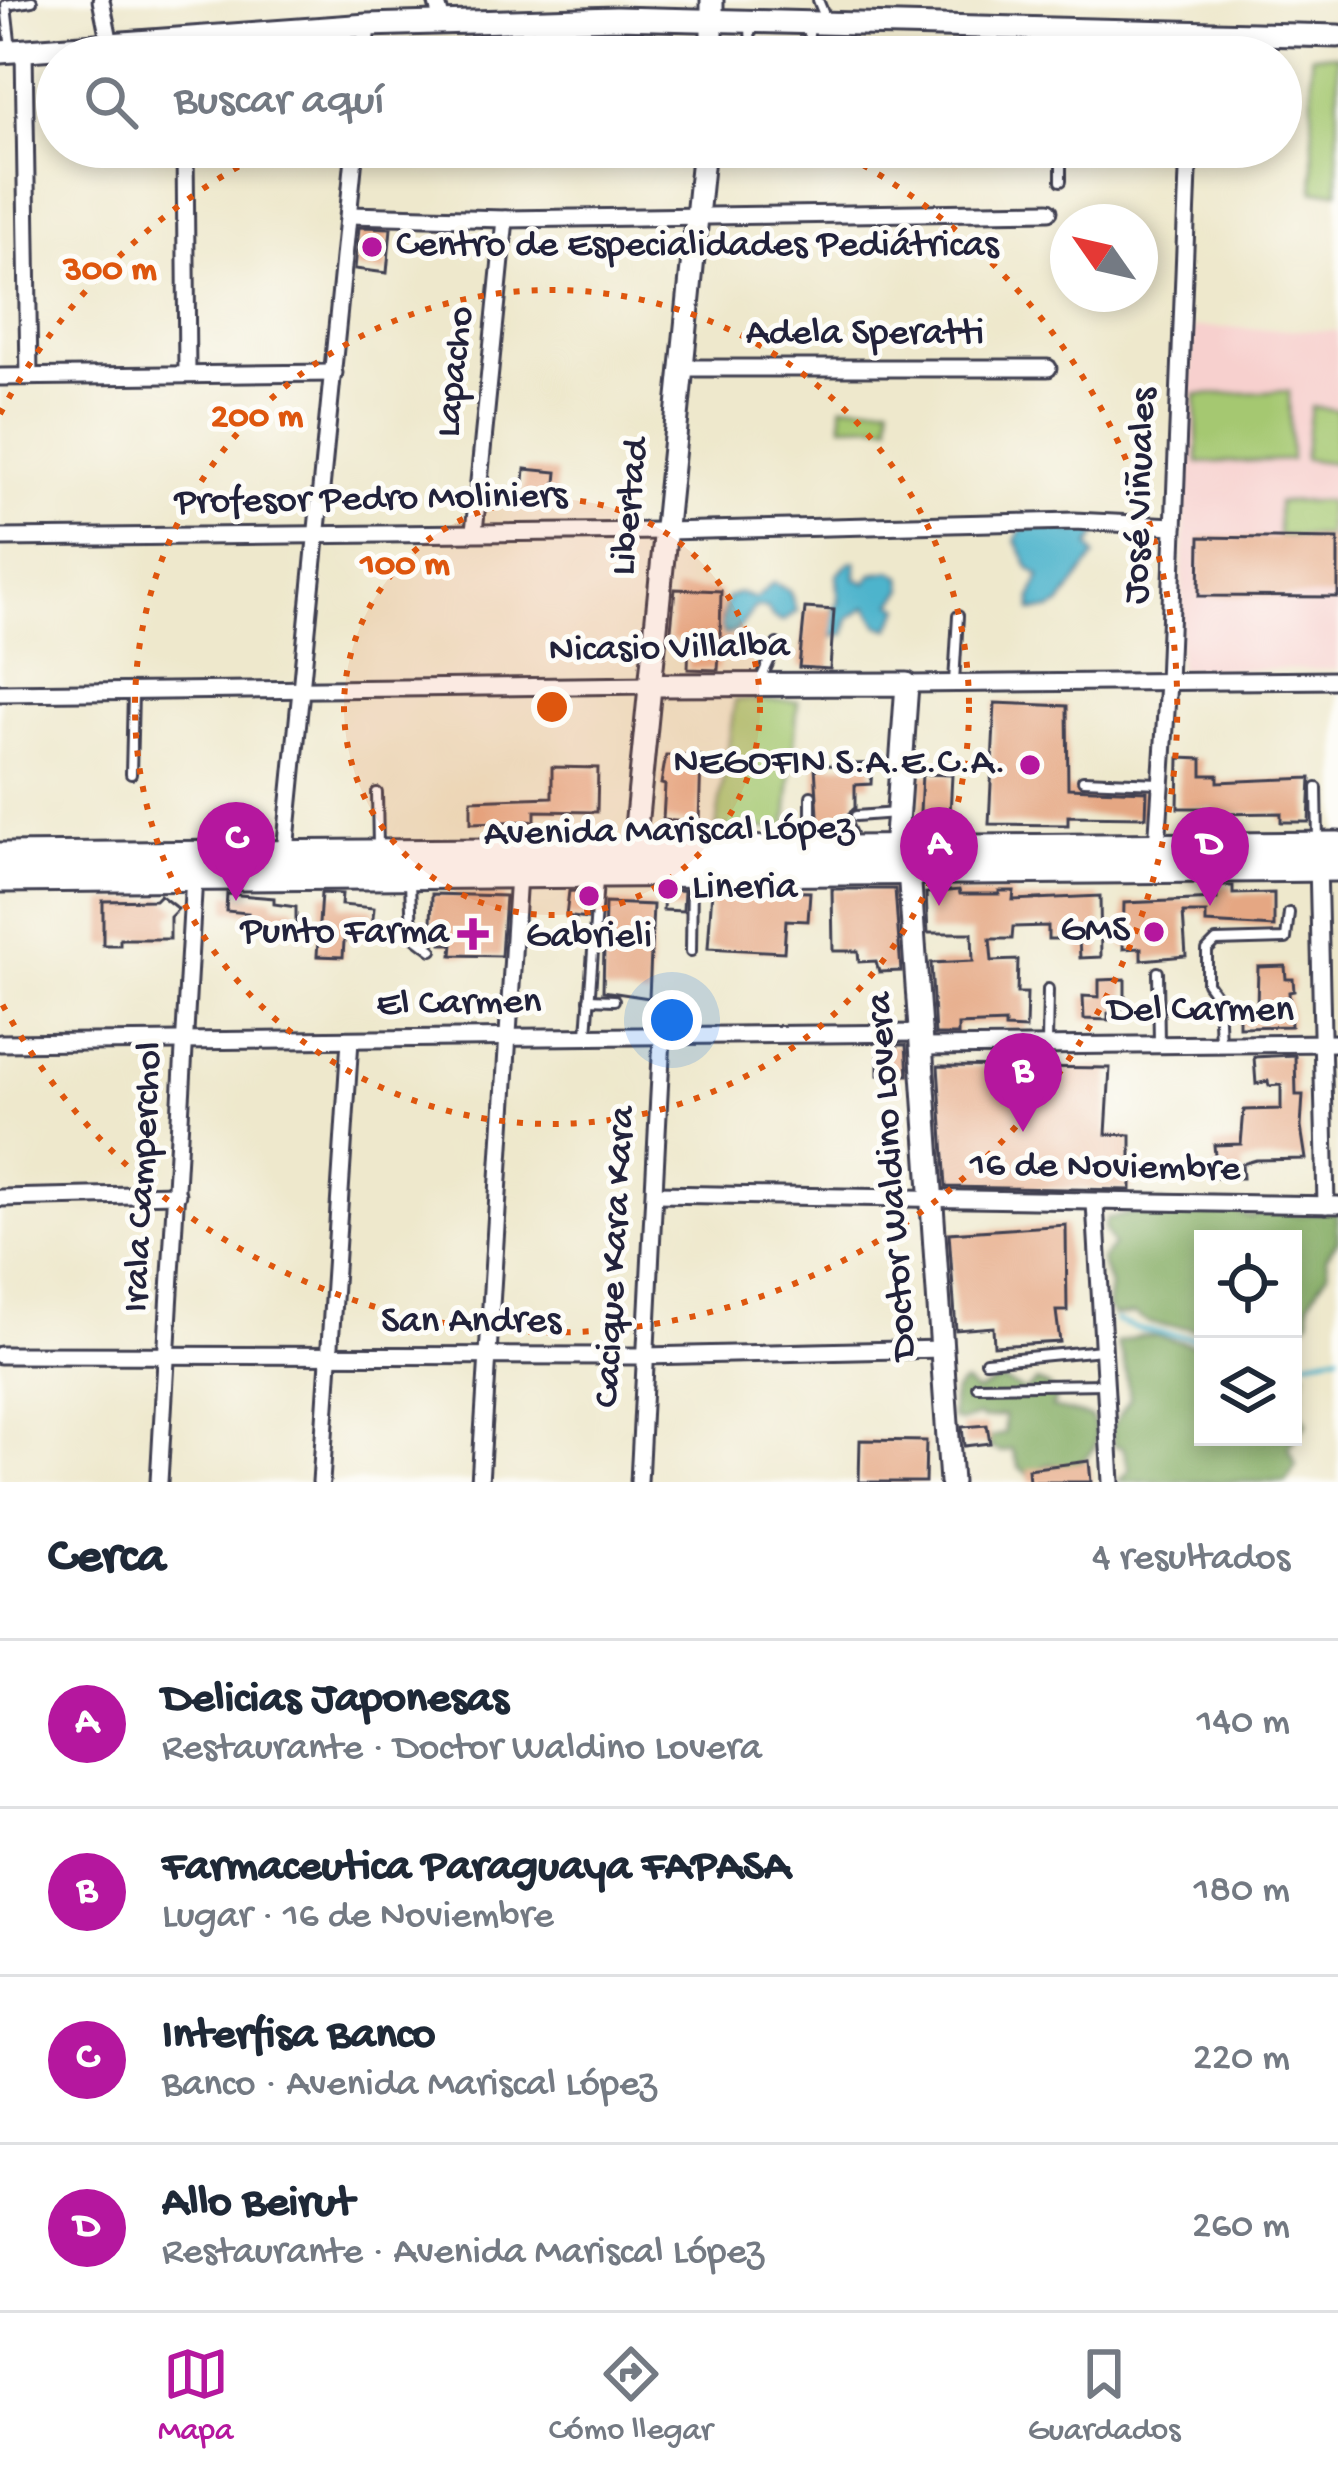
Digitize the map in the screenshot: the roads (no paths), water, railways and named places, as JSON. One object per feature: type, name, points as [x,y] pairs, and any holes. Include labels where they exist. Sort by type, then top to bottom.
[{"type":"highway","name":"Avenida Mariscal López","points":[[0,857],[410,874],[598,874],[633,863],[693,873],[1156,848],[1328,857]]},
{"type":"highway","name":"Avenida Mariscal López","points":[[0,878],[194,876],[378,854],[633,863],[811,850],[861,850],[904,862],[1328,857]]},
{"type":"main road","points":[[279,36],[439,11],[616,18],[713,10],[750,22],[1338,36]]},
{"type":"main road","name":"Libertad","points":[[633,863],[702,168]]},
{"type":"main road","name":"Nicasio Villalba","points":[[650,685],[907,684]]},
{"type":"main road","name":"Doctor Waldino Lovera","points":[[907,684],[898,813],[933,1198],[951,1482]]},
{"type":"street","points":[[101,0],[108,36]]},
{"type":"street","points":[[366,36],[367,25]]},
{"type":"street","points":[[1192,32],[1192,36]]},
{"type":"street","points":[[12,51],[29,376]]},
{"type":"street","points":[[185,168],[187,374]]},
{"type":"street","points":[[283,866],[353,168]]},
{"type":"street","name":"José Viñuales","points":[[1156,848],[1168,682],[1188,168]]},
{"type":"street","points":[[349,215],[505,219],[1049,211]]},
{"type":"street","name":"Lapacho","points":[[474,532],[505,219]]},
{"type":"street","name":"Adela Speratti","points":[[682,368],[1048,368]]},
{"type":"street","points":[[0,376],[334,373]]},
{"type":"street","name":"Profesor Pedro Moliniers","points":[[0,538],[1074,521],[1174,526]]},
{"type":"street","name":"Nicasio Villalba","points":[[907,684],[1338,680]]},
{"type":"street","name":"Nicasio Villalba","points":[[0,693],[650,685]]},
{"type":"street","points":[[1328,857],[1332,1205]]},
{"type":"street","points":[[480,1482],[518,874]]},
{"type":"street","name":"Irala Camperchol","points":[[159,1482],[194,876]]},
{"type":"street","name":"El Carmen","points":[[0,1043],[662,1036],[920,1040]]},
{"type":"street","name":"Cacique Kara Kara","points":[[639,1482],[662,1036]]},
{"type":"street","points":[[321,1482],[350,1040]]},
{"type":"street","name":"Del Carmen","points":[[920,1040],[1047,1046],[1329,1044]]},
{"type":"street","points":[[0,1198],[177,1194]]},
{"type":"street","name":"16 de Noviembre","points":[[655,1194],[1332,1205]]},
{"type":"street","points":[[1095,1203],[1111,1482]]},
{"type":"street","name":"San Andres","points":[[0,1355],[645,1356],[943,1349]]},
{"type":"lane","points":[[815,36],[818,0]]},
{"type":"lane","points":[[12,51],[3,5],[32,1]]},
{"type":"lane","points":[[750,22],[750,36]]},
{"type":"lane","points":[[1064,29],[1064,36]]},
{"type":"lane","points":[[1060,168],[1060,181]]},
{"type":"lane","points":[[954,683],[958,616]]},
{"type":"lane","points":[[759,685],[777,644]]},
{"type":"lane","points":[[131,774],[133,691]]},
{"type":"lane","points":[[1083,780],[1161,783]]},
{"type":"lane","points":[[1317,788],[1328,857]]},
{"type":"lane","points":[[377,793],[378,854]]},
{"type":"lane","points":[[811,796],[811,850]]},
{"type":"lane","points":[[861,850],[858,816],[898,813]]},
{"type":"lane","points":[[691,951],[693,873]]},
{"type":"lane","points":[[410,874],[412,935],[432,950]]},
{"type":"lane","points":[[586,1037],[598,874]]},
{"type":"lane","points":[[1221,1045],[1218,998],[1208,983],[1207,950],[1216,941],[1286,939],[1289,913]]},
{"type":"lane","points":[[1158,972],[1160,1045]]},
{"type":"lane","points":[[1047,1046],[1048,989]]},
{"type":"lane","points":[[589,999],[614,1000]]},
{"type":"lane","points":[[986,1360],[1104,1350]]},
{"type":"lane","points":[[977,1386],[1106,1384]]},
{"type":"water","points":[[1050,523],[1071,532],[1095,526],[1098,532],[1089,546],[1095,556],[1060,605],[1032,611],[1040,576],[1030,569],[1016,540],[1021,530]]},
{"type":"water","points":[[856,562],[856,578],[866,583],[873,574],[892,571],[902,577],[904,589],[893,603],[901,608],[890,628],[879,626],[867,606],[849,618],[845,634],[823,639],[823,618],[839,603],[837,575]]},
{"type":"water","points":[[773,583],[789,590],[797,611],[783,622],[767,608],[755,607],[736,632],[725,635],[720,625],[728,597],[739,593],[755,599]]},
{"type":"waterway","points":[[1116,1321],[1141,1330],[1196,1338]]},
{"type":"waterway","points":[[1302,1360],[1338,1354]]},
{"type":"place","name":"Centro de Especialidades Pediátricas","points":[[372,247]]},
{"type":"place","name":"NEGOFIN S.A.E.C.A.","points":[[1030,765]]},
{"type":"place","name":"Lineria","points":[[668,889]]},
{"type":"place","name":"Gabrieli","points":[[589,896]]},
{"type":"place","name":"Interfisa Banco","points":[[236,901]]},
{"type":"place","name":"Delicias Japonesas","points":[[939,906]]},
{"type":"place","name":"Allo Beirut","points":[[1210,906]]},
{"type":"place","name":"GMS","points":[[1154,932]]},
{"type":"place","name":"Punto Farma","points":[[473,934]]},
{"type":"place","name":"Farmaceutica Paraguaya FAPASA","points":[[1023,1132]]}]
